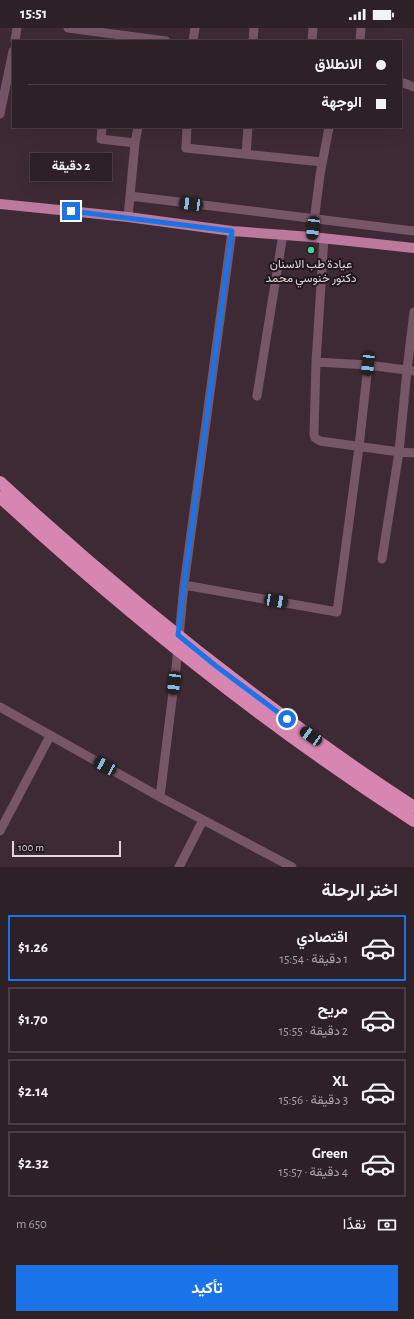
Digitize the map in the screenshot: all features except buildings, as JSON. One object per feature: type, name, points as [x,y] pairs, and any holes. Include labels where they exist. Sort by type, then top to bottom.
[{"type":"highway","points":[[0,482],[92,564],[216,666],[274,710],[414,807]]},
{"type":"highway","points":[[0,497],[63,556],[177,651],[315,754],[414,821]]},
{"type":"main road","points":[[0,204],[128,217],[232,231],[283,234],[414,248]]},
{"type":"street","points":[[15,40],[17,28]]},
{"type":"street","points":[[68,28],[157,40]]},
{"type":"street","points":[[193,40],[195,28]]},
{"type":"street","points":[[253,40],[254,28]]},
{"type":"street","points":[[312,40],[313,28]]},
{"type":"street","points":[[360,40],[361,28]]},
{"type":"street","points":[[0,114],[10,81],[12,61]]},
{"type":"street","points":[[402,82],[414,87]]},
{"type":"street","points":[[102,128],[101,139],[135,143]]},
{"type":"street","points":[[128,217],[138,128]]},
{"type":"street","points":[[187,128],[186,148],[322,162]]},
{"type":"street","points":[[246,154],[248,128]]},
{"type":"street","points":[[312,237],[322,162],[329,128]]},
{"type":"street","points":[[130,196],[314,220],[414,231]]},
{"type":"street","points":[[160,797],[184,585],[232,231]]},
{"type":"street","points":[[257,396],[283,234]]},
{"type":"street","points":[[324,238],[316,362],[314,434],[320,441],[414,453]]},
{"type":"street","points":[[382,558],[410,370],[414,312]]},
{"type":"street","points":[[316,362],[368,364],[410,370]]},
{"type":"street","points":[[184,585],[337,612],[368,364]]},
{"type":"street","points":[[0,707],[160,797],[292,867]]},
{"type":"street","points":[[0,831],[50,736]]},
{"type":"street","points":[[179,867],[203,820]]},
{"type":"place","name":"عيادة طب الاسنان دكتور خنوسي محمد","points":[[311,250]]},
{"type":"route","points":[[71,211],[232,231],[178,635],[216,666],[287,719]]}]
